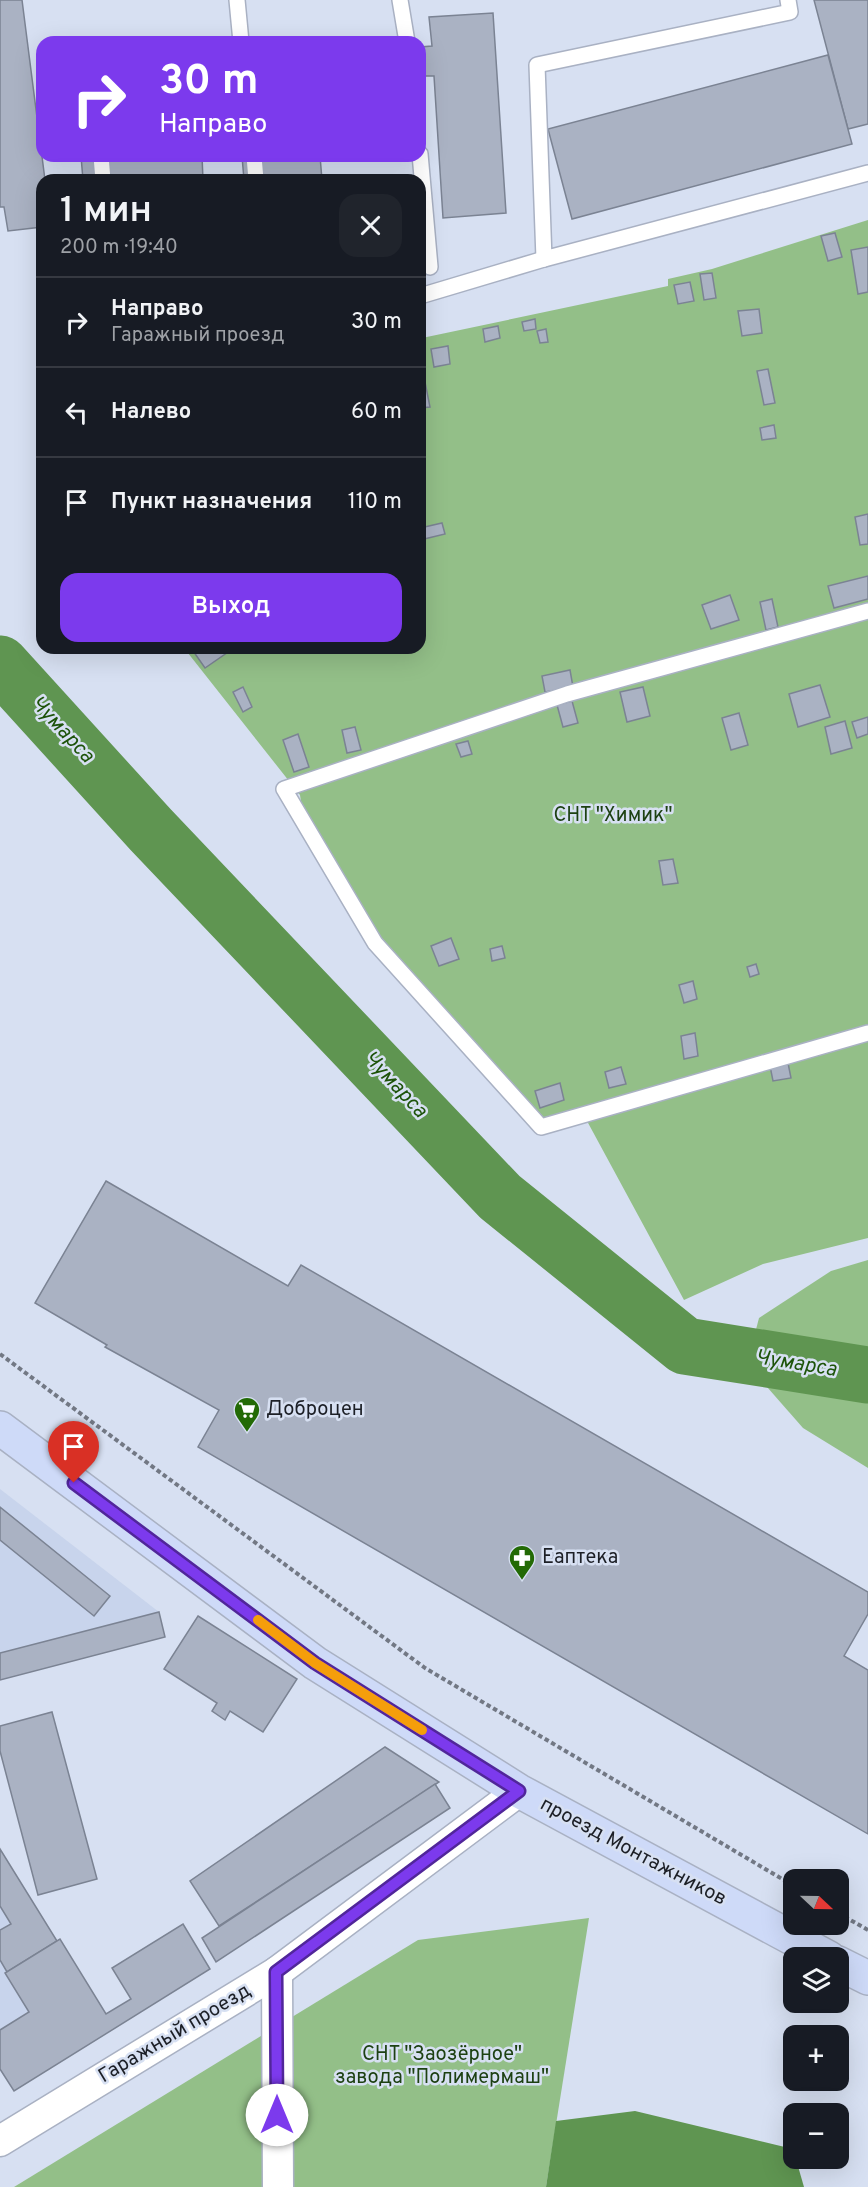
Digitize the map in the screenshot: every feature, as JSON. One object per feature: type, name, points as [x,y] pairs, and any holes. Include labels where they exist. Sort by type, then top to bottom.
[{"type":"main road","name":"проезд Монтажников","points":[[0,1428],[315,1663],[519,1791],[809,1947]]},
{"type":"main road","points":[[849,1968],[868,1978]]},
{"type":"street","name":"Гаражный проезд","points":[[0,2141],[276,1972],[519,1791]]},
{"type":"street","points":[[276,1972],[278,2187]]},
{"type":"lane","points":[[237,0],[240,36]]},
{"type":"lane","points":[[400,0],[406,36]]},
{"type":"lane","points":[[543,259],[537,65],[790,12],[788,0]]},
{"type":"lane","points":[[426,294],[543,259],[868,172]]},
{"type":"lane","points":[[426,222],[430,267]]},
{"type":"lane","points":[[868,612],[567,694],[284,789],[375,943],[541,1127],[868,1033]]},
{"type":"path","points":[[0,1353],[424,1668],[783,1880]]},
{"type":"path","points":[[849,1919],[868,1930]]},
{"type":"shaded area","points":[[0,1489],[159,1612],[165,1637],[0,1680]]},
{"type":"shaded area","points":[[0,1849],[57,1941],[5,1973],[29,2012],[0,2030]]},
{"type":"shaded area","points":[[635,2111],[783,2147],[783,2169],[799,2169],[804,2187],[546,2187],[556,2121]]},
{"type":"green space","name":"СНТ \"Химик\"","points":[[868,220],[868,1238],[763,1264],[684,1300],[587,1121],[551,1130],[370,925],[303,815],[300,795],[189,654],[426,654],[426,337],[668,286],[668,279],[712,269]]},
{"type":"green space","points":[[868,1260],[868,1468],[803,1428],[747,1364],[759,1318],[831,1271]]},
{"type":"green space","name":"СНТ \"Заозёрное\" завода \"Полимермаш\"","points":[[589,1918],[546,2187],[14,2187],[418,1940]]},
{"type":"building","points":[[0,0],[22,0],[36,110],[36,162],[43,162],[44,174],[36,174],[36,228],[8,231],[4,207],[0,207]]},
{"type":"building","points":[[814,0],[868,0],[868,124],[848,129]]},
{"type":"building","points":[[493,13],[506,213],[443,218],[434,76],[426,76],[426,46],[432,46],[429,17]]},
{"type":"building","points":[[828,55],[852,144],[572,219],[548,129]]},
{"type":"building","points":[[82,162],[202,162],[203,174],[82,174]]},
{"type":"building","points":[[242,162],[320,162],[322,174],[244,174]]},
{"type":"building","points":[[835,233],[842,257],[828,261],[821,236]]},
{"type":"building","points":[[868,247],[868,292],[858,294],[851,250]]},
{"type":"building","points":[[712,273],[716,298],[704,300],[700,274]]},
{"type":"building","points":[[690,282],[694,301],[678,304],[674,285]]},
{"type":"building","points":[[759,309],[762,333],[742,336],[738,311]]},
{"type":"building","points":[[535,319],[536,329],[524,331],[522,322]]},
{"type":"building","points":[[498,326],[500,338],[485,342],[483,329]]},
{"type":"building","points":[[546,329],[548,342],[540,343],[537,331]]},
{"type":"building","points":[[448,346],[450,364],[434,367],[431,349]]},
{"type":"building","points":[[768,369],[775,403],[764,405],[757,371]]},
{"type":"building","points":[[426,387],[430,407],[426,407]]},
{"type":"building","points":[[774,425],[776,438],[762,440],[760,428]]},
{"type":"building","points":[[868,514],[868,544],[860,545],[855,517]]},
{"type":"building","points":[[442,523],[445,534],[426,539],[426,527]]},
{"type":"building","points":[[868,576],[868,599],[834,608],[828,586]]},
{"type":"building","points":[[730,595],[739,620],[711,629],[702,605]]},
{"type":"building","points":[[772,599],[778,627],[766,630],[760,602]]},
{"type":"building","points":[[195,654],[225,654],[205,668]]},
{"type":"building","points":[[570,670],[573,687],[545,692],[542,676]]},
{"type":"building","points":[[820,685],[830,717],[798,727],[789,694]]},
{"type":"building","points":[[243,687],[252,707],[243,712],[233,692]]},
{"type":"building","points":[[643,687],[650,716],[627,722],[620,692]]},
{"type":"building","points":[[572,701],[578,723],[563,727],[557,705]]},
{"type":"building","points":[[739,713],[748,745],[731,750],[722,718]]},
{"type":"building","points":[[868,717],[868,734],[857,738],[852,722]]},
{"type":"building","points":[[845,721],[852,748],[831,754],[825,727]]},
{"type":"building","points":[[355,727],[361,750],[347,753],[342,730]]},
{"type":"building","points":[[298,734],[309,767],[294,772],[283,740]]},
{"type":"building","points":[[468,741],[472,754],[461,757],[456,744]]},
{"type":"building","points":[[673,859],[678,883],[663,885],[659,861]]},
{"type":"building","points":[[451,938],[459,959],[439,966],[431,946]]},
{"type":"building","points":[[502,946],[505,958],[492,961],[490,949]]},
{"type":"building","points":[[756,964],[759,974],[750,977],[747,967]]},
{"type":"building","points":[[693,981],[697,999],[684,1003],[679,985]]},
{"type":"building","points":[[695,1033],[698,1056],[684,1059],[681,1036]]},
{"type":"building","points":[[788,1063],[791,1078],[773,1081],[770,1066]]},
{"type":"building","points":[[621,1067],[626,1084],[609,1088],[605,1072]]},
{"type":"building","points":[[560,1083],[564,1100],[540,1108],[535,1091]]},
{"type":"building","points":[[106,1181],[288,1286],[301,1265],[868,1592],[868,1614],[844,1656],[868,1670],[868,1834],[198,1447],[219,1410],[105,1347],[107,1345],[35,1303]]},
{"type":"building","points":[[0,1507],[110,1596],[94,1616],[0,1540]]},
{"type":"building","points":[[159,1612],[165,1637],[0,1680],[0,1653]]},
{"type":"building","points":[[198,1616],[297,1679],[263,1732],[230,1711],[225,1720],[212,1711],[217,1703],[164,1669]]},
{"type":"building","points":[[52,1712],[97,1879],[38,1895],[0,1751],[0,1726]]},
{"type":"building","points":[[385,1747],[439,1782],[219,1926],[190,1881]]},
{"type":"building","points":[[435,1784],[450,1808],[216,1962],[202,1938]]},
{"type":"building","points":[[0,1849],[57,1941],[7,1972],[0,1960],[0,1930],[11,1924],[0,1906]]},
{"type":"building","points":[[183,1924],[210,1969],[14,2091],[0,2069],[0,2030],[29,2012],[5,1973],[60,1939],[106,2014],[131,1999],[112,1968]]},
{"type":"waterway","name":"Чумарса","points":[[0,664],[151,830],[500,1197],[685,1346],[868,1375]]},
{"type":"slow traffic","points":[[258,1620],[315,1663],[422,1730]]},
{"type":"place","name":"Доброцен","points":[[247,1433]]},
{"type":"place","name":"Еаптека","points":[[522,1581]]},
{"type":"route","points":[[74,1483],[315,1663],[519,1791],[276,1972],[277,2115]]}]
